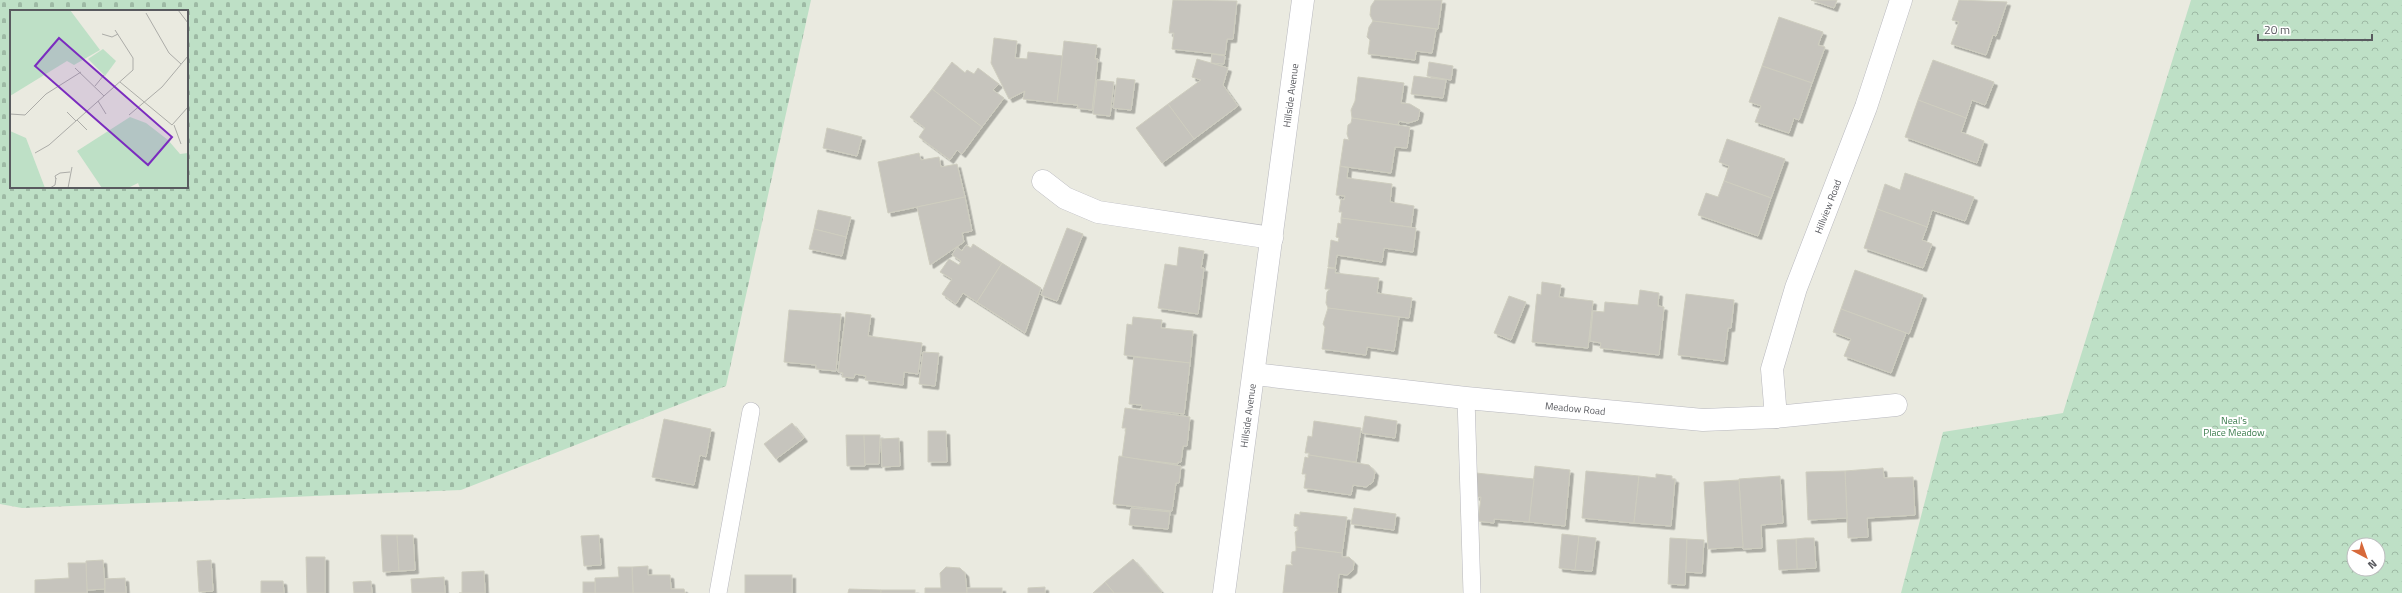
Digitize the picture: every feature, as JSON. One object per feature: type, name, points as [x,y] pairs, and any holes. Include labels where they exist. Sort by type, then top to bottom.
[{"type":"street","name":"Hillside Avenue","points":[[1224,593],[1303,0]]},
{"type":"street","name":"Hillview Road","points":[[1776,417],[1772,368],[1796,288],[1866,107],[1901,0]]},
{"type":"street","points":[[1043,181],[1066,198],[1098,212],[1272,238]]},
{"type":"street","name":"Meadow Road","points":[[1254,374],[1466,398],[1703,420],[1776,417],[1896,405]]},
{"type":"lane","points":[[1466,398],[1472,593]]},
{"type":"lane","points":[[718,593],[751,411]]},
{"type":"green space","points":[[0,0],[811,0],[726,386],[461,490],[22,508],[0,504]]},
{"type":"green space","name":"Neal's Place Meadow","points":[[2191,0],[2402,0],[2402,593],[1901,593],[1943,432],[2063,413]]},
{"type":"building","points":[[1173,0],[1237,1],[1233,39],[1227,39],[1225,55],[1172,49],[1174,33],[1169,33]]},
{"type":"building","points":[[1375,0],[1442,0],[1438,29],[1373,21],[1370,15],[1371,6]]},
{"type":"building","points":[[1811,0],[1837,0],[1834,8]]},
{"type":"building","points":[[1959,0],[2007,2],[1996,36],[1993,35],[1986,55],[1951,44],[1959,22],[1952,20]]},
{"type":"building","points":[[1779,17],[1823,32],[1818,45],[1825,47],[1812,83],[1762,66]]},
{"type":"building","points":[[1373,21],[1436,29],[1432,53],[1416,51],[1415,60],[1368,54],[1370,40],[1367,37],[1369,27]]},
{"type":"building","points":[[994,38],[1017,41],[1015,58],[1027,59],[1028,52],[1063,56],[1057,103],[1023,99],[1025,91],[1009,99],[991,63]]},
{"type":"building","points":[[1064,41],[1097,45],[1095,59],[1098,59],[1092,110],[1077,108],[1078,105],[1057,103]]},
{"type":"building","points":[[1212,54],[1225,56],[1224,64],[1211,63]]},
{"type":"building","points":[[1197,59],[1228,68],[1223,85],[1238,106],[1194,139],[1168,104],[1201,80],[1192,77]]},
{"type":"building","points":[[1933,60],[1994,82],[1985,105],[1972,100],[1966,118],[1918,100]]},
{"type":"building","points":[[952,62],[965,73],[967,70],[974,74],[978,68],[999,84],[993,90],[1004,98],[982,127],[932,89]]},
{"type":"building","points":[[1429,62],[1453,66],[1451,80],[1427,76]]},
{"type":"building","points":[[1762,66],[1812,83],[1799,120],[1794,118],[1789,133],[1755,122],[1761,106],[1749,102]]},
{"type":"building","points":[[1414,76],[1446,80],[1443,98],[1411,94]]},
{"type":"building","points":[[1358,77],[1404,83],[1401,103],[1410,104],[1420,110],[1418,120],[1408,123],[1399,121],[1398,125],[1352,118],[1351,110],[1355,101]]},
{"type":"building","points":[[1117,78],[1135,80],[1131,110],[1113,108]]},
{"type":"building","points":[[1097,80],[1114,82],[1110,116],[1093,114]]},
{"type":"building","points":[[932,89],[982,127],[962,154],[957,150],[950,160],[919,137],[925,128],[910,117]]},
{"type":"building","points":[[1918,100],[1966,118],[1961,132],[1984,141],[1977,163],[1905,137]]},
{"type":"building","points":[[1168,104],[1194,139],[1162,163],[1136,128]]},
{"type":"building","points":[[1352,118],[1410,127],[1407,148],[1395,147],[1391,173],[1340,166],[1344,139],[1349,140],[1347,134],[1348,125],[1351,123]]},
{"type":"building","points":[[827,128],[862,137],[857,156],[823,148]]},
{"type":"building","points":[[1727,139],[1785,159],[1771,198],[1724,181],[1729,166],[1719,162]]},
{"type":"building","points":[[919,153],[921,160],[939,157],[941,167],[957,164],[965,197],[888,213],[878,162]]},
{"type":"building","points":[[1340,166],[1348,168],[1347,178],[1392,184],[1390,202],[1414,206],[1411,227],[1341,218],[1342,212],[1339,212],[1341,199],[1344,200],[1345,196],[1336,195]]},
{"type":"building","points":[[1905,173],[1974,197],[1965,221],[1932,210],[1927,227],[1877,209],[1885,184],[1900,190]]},
{"type":"building","points":[[1724,181],[1771,198],[1758,236],[1698,215],[1706,193],[1718,197]]},
{"type":"building","points":[[965,197],[972,231],[962,233],[964,242],[930,265],[917,207]]},
{"type":"building","points":[[1877,209],[1927,227],[1922,240],[1932,244],[1923,268],[1864,248]]},
{"type":"building","points":[[818,210],[851,217],[846,237],[814,229]]},
{"type":"building","points":[[1341,218],[1416,228],[1413,252],[1384,248],[1382,262],[1337,255],[1335,268],[1328,267],[1331,240],[1338,242],[1339,238],[1336,237],[1338,223],[1341,224]]},
{"type":"building","points":[[1067,228],[1083,234],[1057,301],[1041,295]]},
{"type":"building","points":[[814,229],[846,237],[842,256],[809,249]]},
{"type":"building","points":[[973,244],[1002,263],[977,302],[963,293],[956,304],[942,294],[952,279],[940,272],[949,259],[959,265],[961,261],[952,255],[957,247],[962,251],[966,245],[971,248]]},
{"type":"building","points":[[1179,247],[1204,251],[1201,268],[1204,268],[1198,314],[1158,308],[1165,264],[1177,266]]},
{"type":"building","points":[[1002,263],[1041,288],[1025,333],[977,302]]},
{"type":"building","points":[[1328,268],[1336,269],[1335,273],[1379,278],[1377,293],[1412,298],[1409,318],[1328,308],[1326,303],[1327,292],[1330,289],[1325,289]]},
{"type":"building","points":[[1855,270],[1923,295],[1909,334],[1841,309]]},
{"type":"building","points":[[1542,282],[1561,285],[1559,297],[1593,301],[1588,348],[1532,342],[1537,294],[1541,295]]},
{"type":"building","points":[[1640,290],[1659,293],[1658,306],[1664,307],[1659,355],[1600,348],[1601,343],[1590,341],[1593,311],[1604,312],[1605,302],[1638,305]]},
{"type":"building","points":[[1686,294],[1734,300],[1731,328],[1728,328],[1724,361],[1678,355]]},
{"type":"building","points":[[1509,296],[1526,302],[1511,340],[1494,333]]},
{"type":"building","points":[[1328,308],[1399,317],[1394,351],[1367,347],[1366,355],[1322,349],[1325,327],[1323,324]]},
{"type":"building","points":[[1841,309],[1906,333],[1891,373],[1844,356],[1851,339],[1833,332]]},
{"type":"building","points":[[789,310],[841,314],[836,371],[816,369],[816,365],[784,362]]},
{"type":"building","points":[[846,312],[871,315],[868,336],[922,343],[918,374],[904,372],[903,385],[865,380],[866,376],[855,374],[854,378],[842,377],[843,373],[838,372]]},
{"type":"building","points":[[1133,317],[1162,320],[1161,328],[1193,331],[1190,363],[1124,355],[1127,324],[1132,325]]},
{"type":"building","points":[[923,352],[939,353],[935,386],[919,384]]},
{"type":"building","points":[[1134,357],[1190,363],[1184,414],[1141,409],[1142,405],[1129,404]]},
{"type":"building","points":[[1125,408],[1190,417],[1187,446],[1183,446],[1181,462],[1178,462],[1178,464],[1122,457],[1126,428],[1122,428]]},
{"type":"building","points":[[1365,416],[1397,421],[1395,438],[1362,433]]},
{"type":"building","points":[[664,419],[711,429],[706,457],[700,455],[694,485],[652,477]]},
{"type":"building","points":[[1314,421],[1361,428],[1356,462],[1309,455],[1309,453],[1305,453],[1308,436],[1312,437]]},
{"type":"building","points":[[792,423],[804,438],[776,459],[764,444]]},
{"type":"building","points":[[928,431],[946,431],[947,462],[928,462]]},
{"type":"building","points":[[846,435],[864,435],[865,466],[847,466]]},
{"type":"building","points":[[864,435],[880,435],[879,464],[865,464]]},
{"type":"building","points":[[899,438],[900,466],[882,467],[881,439]]},
{"type":"building","points":[[1309,455],[1369,465],[1375,472],[1373,482],[1366,487],[1353,485],[1351,495],[1304,488],[1306,474],[1302,474],[1305,457],[1308,458]]},
{"type":"building","points":[[1119,456],[1181,466],[1179,483],[1176,483],[1172,511],[1113,504]]},
{"type":"building","points":[[1535,466],[1570,470],[1565,526],[1529,522]]},
{"type":"building","points":[[1883,468],[1884,478],[1913,477],[1915,515],[1867,518],[1868,537],[1848,538],[1845,471]]},
{"type":"building","points":[[1586,471],[1639,476],[1634,523],[1582,518]]},
{"type":"building","points":[[1845,471],[1847,518],[1808,520],[1806,472]]},
{"type":"building","points":[[1476,473],[1534,479],[1529,522],[1494,519],[1494,523],[1478,521],[1481,497],[1476,497]]},
{"type":"building","points":[[1656,474],[1672,476],[1672,479],[1675,479],[1671,526],[1634,523],[1639,476],[1656,478]]},
{"type":"building","points":[[1780,476],[1783,523],[1761,525],[1762,548],[1743,549],[1739,479]]},
{"type":"building","points":[[1739,480],[1743,547],[1708,549],[1704,482]]},
{"type":"building","points":[[1131,508],[1170,512],[1168,529],[1129,525]]},
{"type":"building","points":[[1354,508],[1396,514],[1394,530],[1351,524]]},
{"type":"building","points":[[1300,512],[1347,517],[1342,553],[1296,547],[1295,532],[1298,530],[1298,527],[1294,526],[1294,520],[1295,514],[1300,515]]},
{"type":"building","points":[[1562,534],[1579,536],[1575,570],[1559,568]]},
{"type":"building","points":[[381,535],[397,535],[399,571],[383,572]]},
{"type":"building","points":[[397,535],[413,535],[415,570],[399,571]]},
{"type":"building","points":[[599,535],[601,565],[584,566],[581,536]]},
{"type":"building","points":[[1579,536],[1596,538],[1592,571],[1575,570]]},
{"type":"building","points":[[1670,538],[1687,539],[1685,585],[1668,584]]},
{"type":"building","points":[[1814,538],[1816,568],[1797,569],[1796,539]]},
{"type":"building","points":[[1687,539],[1704,540],[1702,573],[1686,572]]},
{"type":"building","points":[[1796,539],[1797,569],[1779,570],[1777,540]]},
{"type":"building","points":[[1296,547],[1342,553],[1342,557],[1349,557],[1354,562],[1353,570],[1347,575],[1339,574],[1337,593],[1283,593],[1286,565],[1293,565],[1291,563],[1292,552],[1296,551]]},
{"type":"building","points":[[306,557],[325,557],[325,593],[307,593]]},
{"type":"building","points":[[1133,559],[1162,592],[1114,593],[1105,582]]},
{"type":"building","points":[[103,560],[105,589],[87,590],[86,561]]},
{"type":"building","points":[[211,560],[213,591],[199,592],[197,561]]},
{"type":"building","points":[[68,563],[86,563],[87,593],[35,593],[35,580],[69,578]]},
{"type":"building","points":[[648,566],[648,575],[670,575],[671,589],[684,589],[685,593],[633,593],[632,567]]},
{"type":"building","points":[[618,567],[632,567],[633,593],[595,593],[595,578],[619,577]]},
{"type":"building","points":[[946,567],[960,568],[965,573],[967,593],[925,593],[925,588],[941,588],[940,573]]},
{"type":"building","points":[[484,571],[485,593],[462,593],[462,572]]},
{"type":"building","points":[[745,575],[792,575],[792,593],[745,593]]},
{"type":"building","points":[[444,577],[445,593],[412,593],[411,579]]},
{"type":"building","points":[[125,578],[126,593],[105,593],[105,579]]},
{"type":"building","points":[[261,581],[283,581],[284,593],[261,593]]},
{"type":"building","points":[[371,581],[372,593],[354,593],[353,582]]},
{"type":"building","points":[[583,582],[595,582],[595,593],[583,593]]},
{"type":"building","points":[[1105,582],[1114,593],[1093,593]]},
{"type":"building","points":[[1045,587],[1045,593],[1028,593],[1028,588]]},
{"type":"building","points":[[967,588],[1002,588],[1002,593],[967,593]]},
{"type":"building","points":[[849,589],[881,590],[881,593],[848,593]]},
{"type":"building","points":[[881,590],[915,590],[915,593],[881,593]]}]
